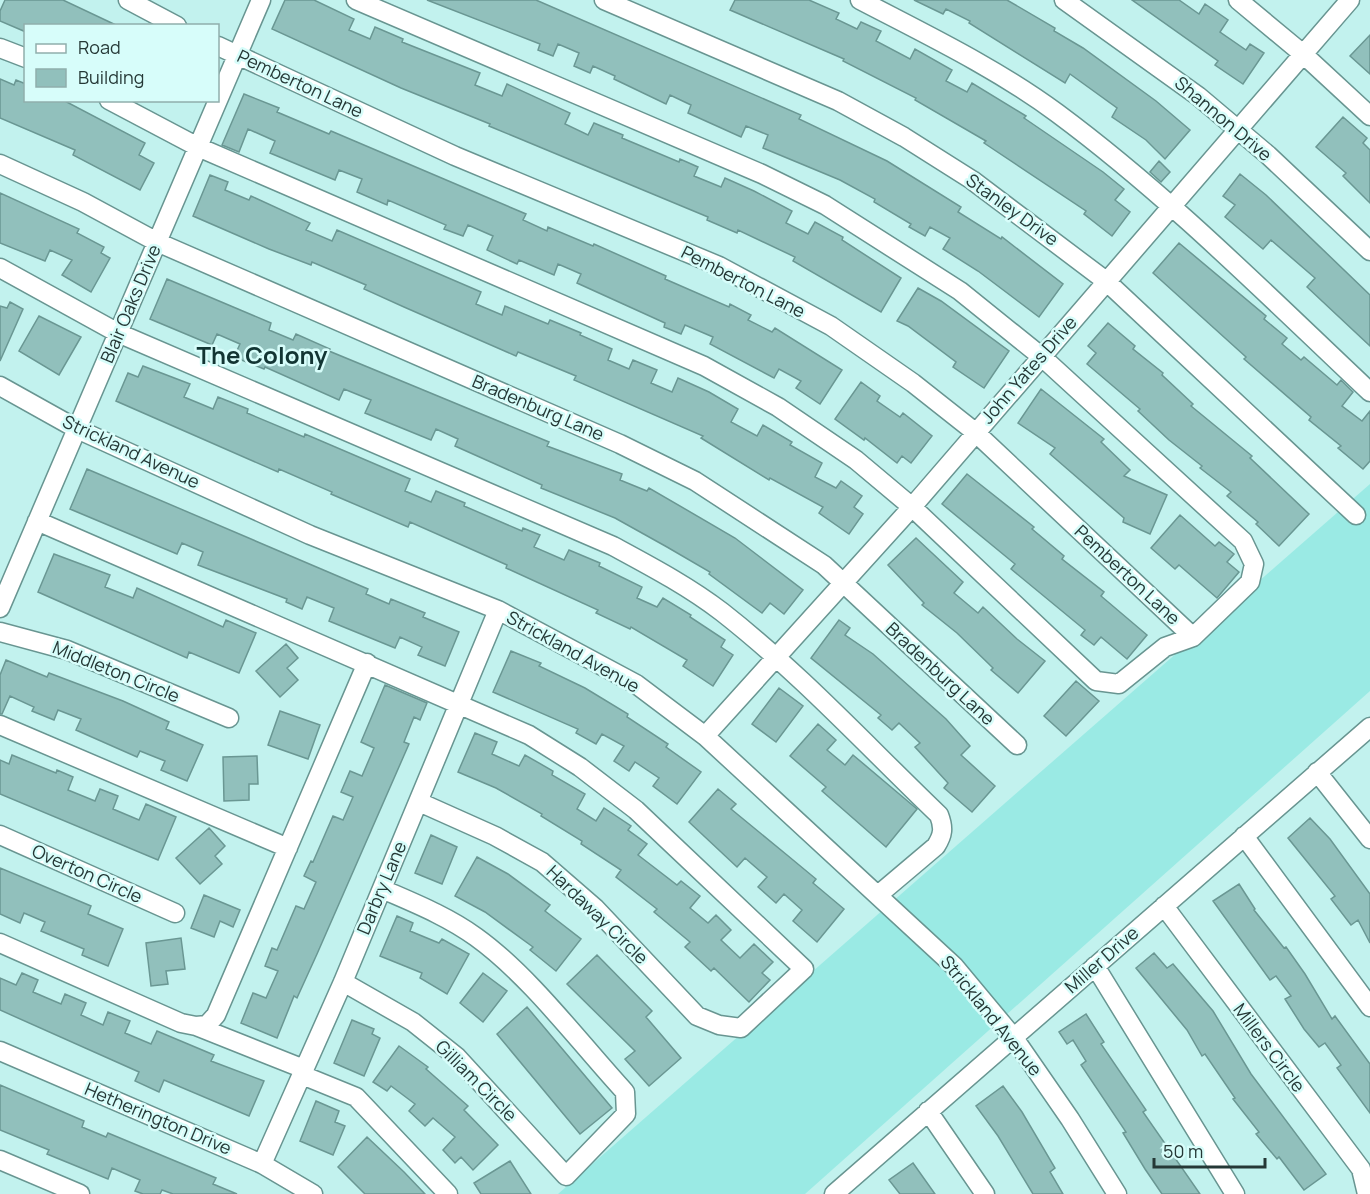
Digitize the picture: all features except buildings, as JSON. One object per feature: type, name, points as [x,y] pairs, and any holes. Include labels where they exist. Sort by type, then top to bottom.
[{"type":"street","points":[[128,0],[173,24]]},
{"type":"street","name":"Blair Oaks Drive","points":[[219,98],[261,0]]},
{"type":"street","points":[[113,102],[198,147],[705,366],[778,407],[856,460],[912,507],[1096,681],[1119,684],[1166,647],[1193,637],[1210,618],[1250,582],[1254,564],[1248,548],[1042,357],[960,291],[825,205],[762,174],[356,0]]},
{"type":"street","name":"Stanley Drive","points":[[604,0],[838,101],[904,137],[972,180],[1106,280],[1356,515]]},
{"type":"street","points":[[860,0],[986,65],[1056,113],[1171,204],[1370,392]]},
{"type":"street","name":"Shannon Drive","points":[[1064,0],[1132,46],[1237,128],[1370,251]]},
{"type":"street","points":[[1238,0],[1303,54],[1370,116]]},
{"type":"street","name":"John Yates Drive","points":[[705,736],[912,507],[1171,204],[1350,0]]},
{"type":"street","name":"Pemberton Lane","points":[[219,47],[455,156],[719,266],[831,326],[913,383],[975,432],[1193,637]]},
{"type":"street","points":[[0,48],[24,57]]},
{"type":"street","name":"Blair Oaks Drive","points":[[0,608],[217,102]]},
{"type":"street","name":"Bradenburg Lane","points":[[0,164],[83,202],[157,242],[620,444],[684,476],[784,537],[824,565],[1017,745]]},
{"type":"street","points":[[0,268],[118,333],[613,546],[668,575],[722,612],[775,658],[939,815],[942,837],[936,846],[878,895]]},
{"type":"street","name":"Strickland Avenue","points":[[0,386],[77,429],[310,535],[498,610],[636,684],[705,736],[954,966],[1014,1038],[1070,1119],[1117,1194]]},
{"type":"street","points":[[37,521],[460,703]]},
{"type":"street","name":"Darbry Lane","points":[[262,1164],[343,982],[498,610]]},
{"type":"street","name":"Middleton Circle","points":[[0,632],[67,650],[229,718]]},
{"type":"street","points":[[196,1026],[207,1025],[216,1016],[367,663]]},
{"type":"street","name":"Hardaway Circle","points":[[419,802],[495,836],[542,862],[595,908],[697,1017],[719,1025],[741,1028],[804,969],[636,810],[580,767],[537,740],[460,703]]},
{"type":"street","points":[[0,726],[288,848]]},
{"type":"street","name":"Miller Drive","points":[[842,1191],[928,1111],[1370,727]]},
{"type":"street","points":[[1317,772],[1370,840]]},
{"type":"street","name":"Overton Circle","points":[[0,836],[175,913]]},
{"type":"street","points":[[1244,836],[1370,1007]]},
{"type":"street","name":"Gilliam Circle","points":[[343,982],[414,1022],[457,1057],[566,1176],[626,1114],[625,1092],[507,962],[475,936],[441,915],[382,889]]},
{"type":"street","name":"Millers Circle","points":[[1164,906],[1361,1169],[1367,1194]]},
{"type":"street","points":[[0,943],[181,1023],[196,1026],[303,1072],[356,1097],[448,1194]]},
{"type":"street","points":[[1095,966],[1235,1194]]},
{"type":"street","name":"Hetherington Drive","points":[[0,1051],[262,1164],[313,1194]]},
{"type":"street","points":[[928,1111],[985,1194]]},
{"type":"street","points":[[0,1160],[80,1194]]},
{"type":"shaded area","points":[[1370,484],[1370,691],[805,1194],[558,1194]]},
{"type":"district","name":"The Colony","points":[[262,356]]}]
